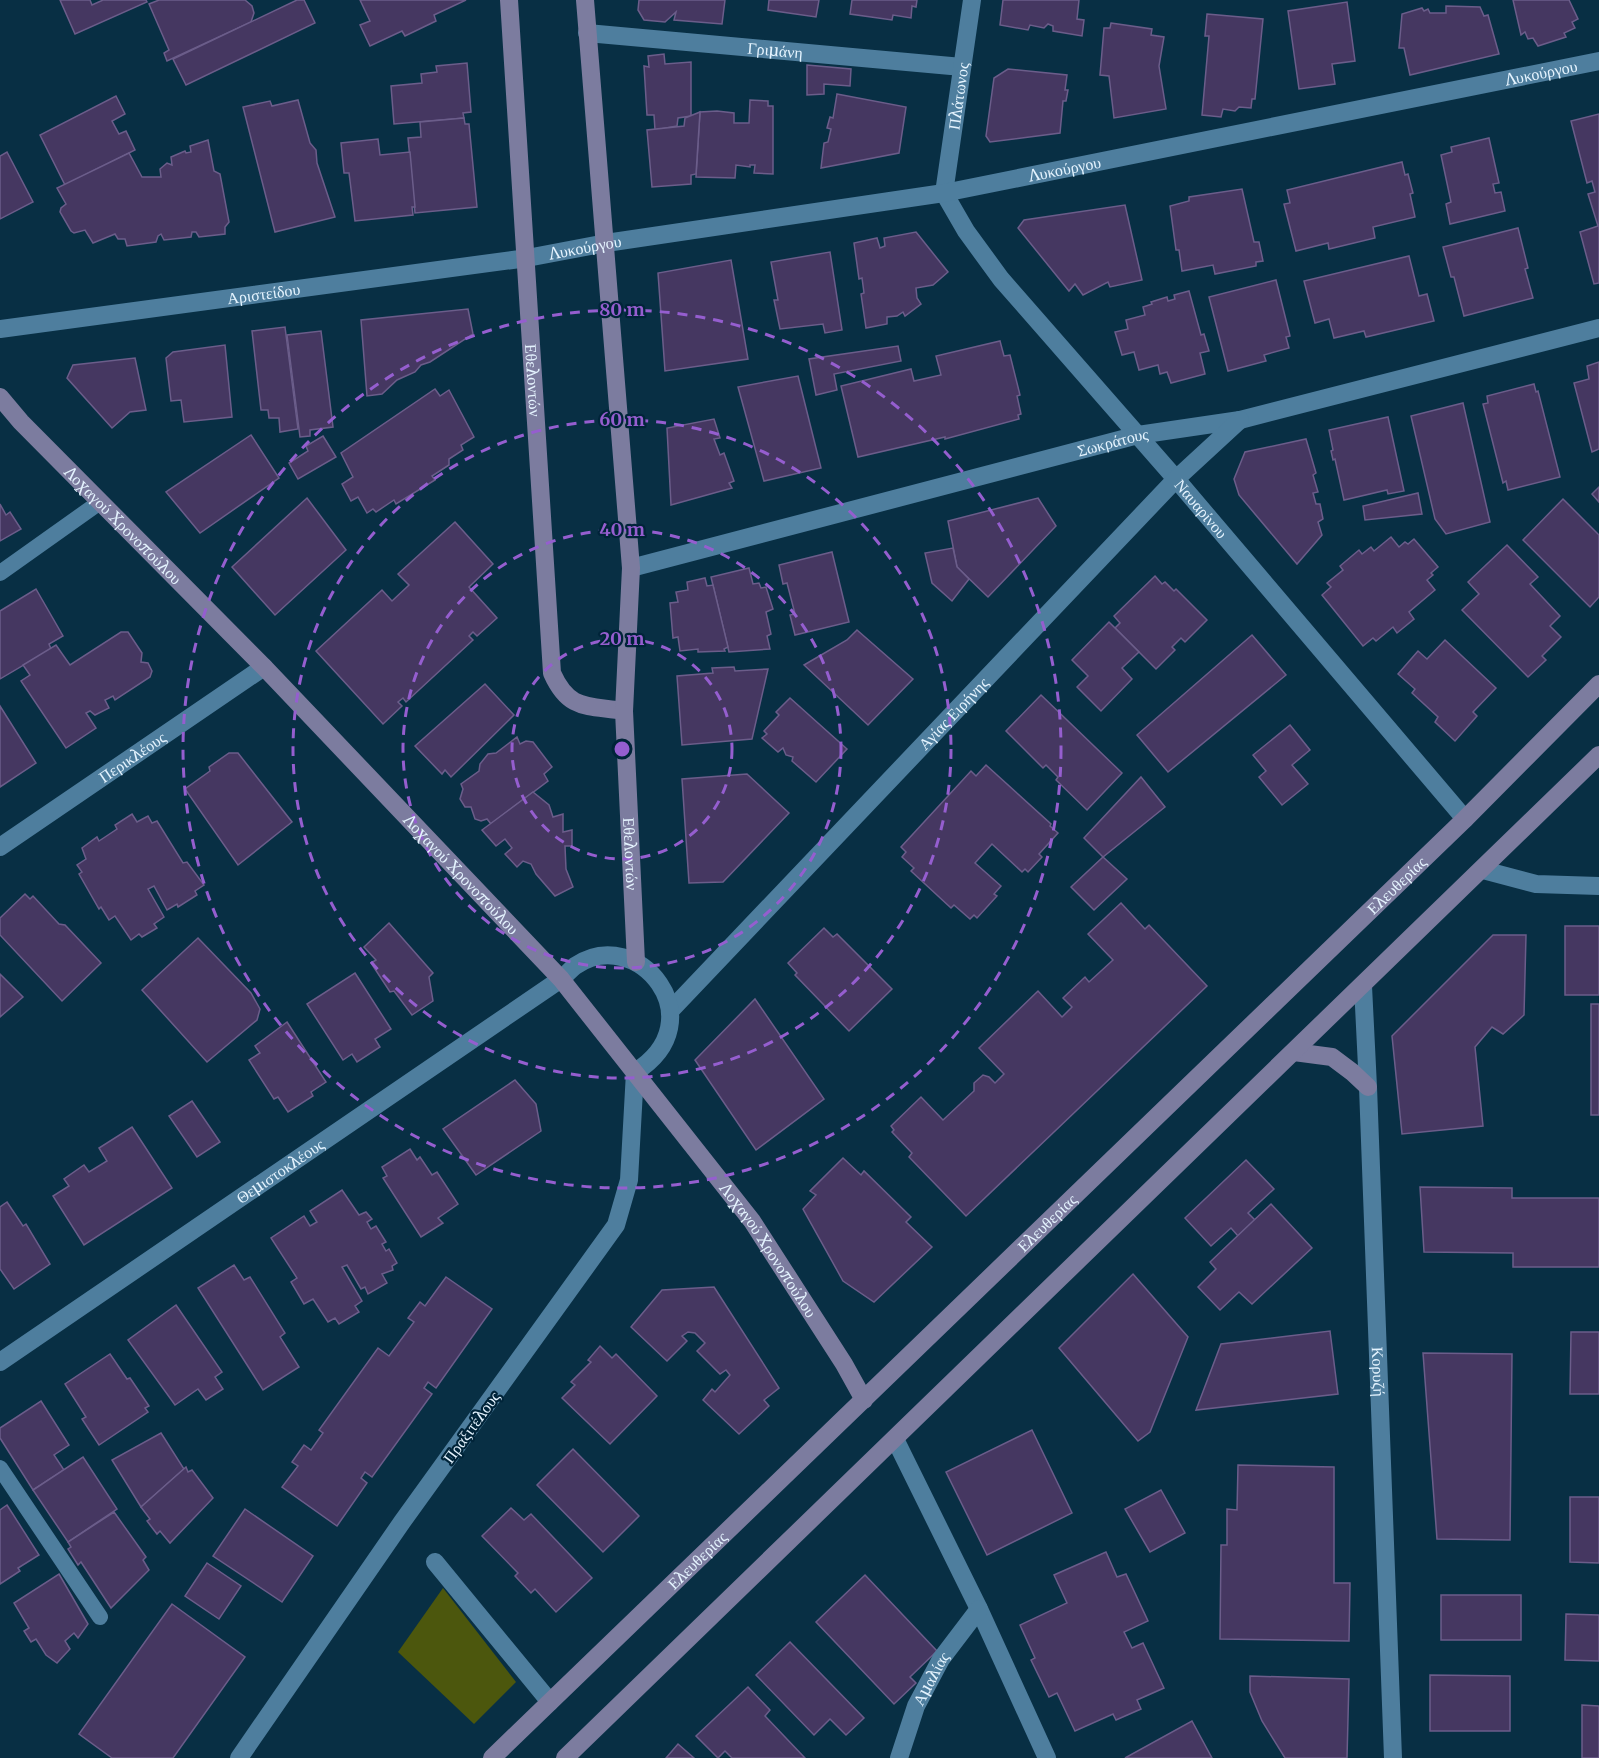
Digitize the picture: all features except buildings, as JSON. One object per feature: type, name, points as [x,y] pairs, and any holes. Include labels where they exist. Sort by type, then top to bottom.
[{"type":"main road","name":"Εθελοντών","points":[[509,0],[552,673],[560,690],[573,703],[624,711]]},
{"type":"main road","name":"Εθελοντών","points":[[585,0],[631,568],[624,711],[636,962]]},
{"type":"main road","name":"Λοχαγού Χρονοπούλου","points":[[0,397],[21,422],[264,667],[561,979],[752,1221],[844,1364],[864,1400]]},
{"type":"main road","name":"Ελευθερίας","points":[[492,1758],[1466,819],[1599,684]]},
{"type":"main road","points":[[565,1758],[1599,755]]},
{"type":"main road","points":[[1294,1052],[1332,1057],[1368,1087]]},
{"type":"street","name":"Πλάτωνος","points":[[944,193],[972,0]]},
{"type":"street","name":"Γριμάνη","points":[[587,33],[962,67]]},
{"type":"street","name":"Λυκούργου","points":[[526,258],[606,243],[944,193],[1599,61]]},
{"type":"street","name":"Ναυαρίνου","points":[[944,193],[966,231],[1001,279],[1176,479],[1466,819]]},
{"type":"street","name":"Αριστείδου","points":[[0,329],[526,258]]},
{"type":"street","name":"Σωκράτους","points":[[631,568],[1138,435],[1240,420],[1599,328]]},
{"type":"street","name":"Αγίας Ειρήνης","points":[[670,1011],[1176,479],[1240,420]]},
{"type":"street","name":"Περικλέους","points":[[0,847],[264,667]]},
{"type":"street","points":[[1483,870],[1536,884],[1599,886]]},
{"type":"street","name":"Θεμιστοκλέους","points":[[0,1362],[561,979],[576,966],[595,957],[616,956],[636,962]]},
{"type":"street","points":[[635,1072],[650,1063],[662,1048],[669,1030],[670,1011],[665,992],[653,975],[636,962]]},
{"type":"street","name":"Κορυζή","points":[[1363,986],[1393,1758]]},
{"type":"street","name":"Πραξιτέλους","points":[[239,1758],[402,1522],[616,1225],[629,1180],[635,1072]]},
{"type":"street","points":[[895,1439],[979,1609],[1047,1758]]},
{"type":"street","points":[[435,1562],[550,1702]]},
{"type":"street","name":"Αμαλίας","points":[[899,1758],[916,1706],[941,1659],[979,1609]]},
{"type":"lane","points":[[0,573],[100,502]]},
{"type":"lane","points":[[0,1468],[100,1617]]},
{"type":"green space","points":[[443,1588],[516,1682],[474,1724],[398,1652]]}]
